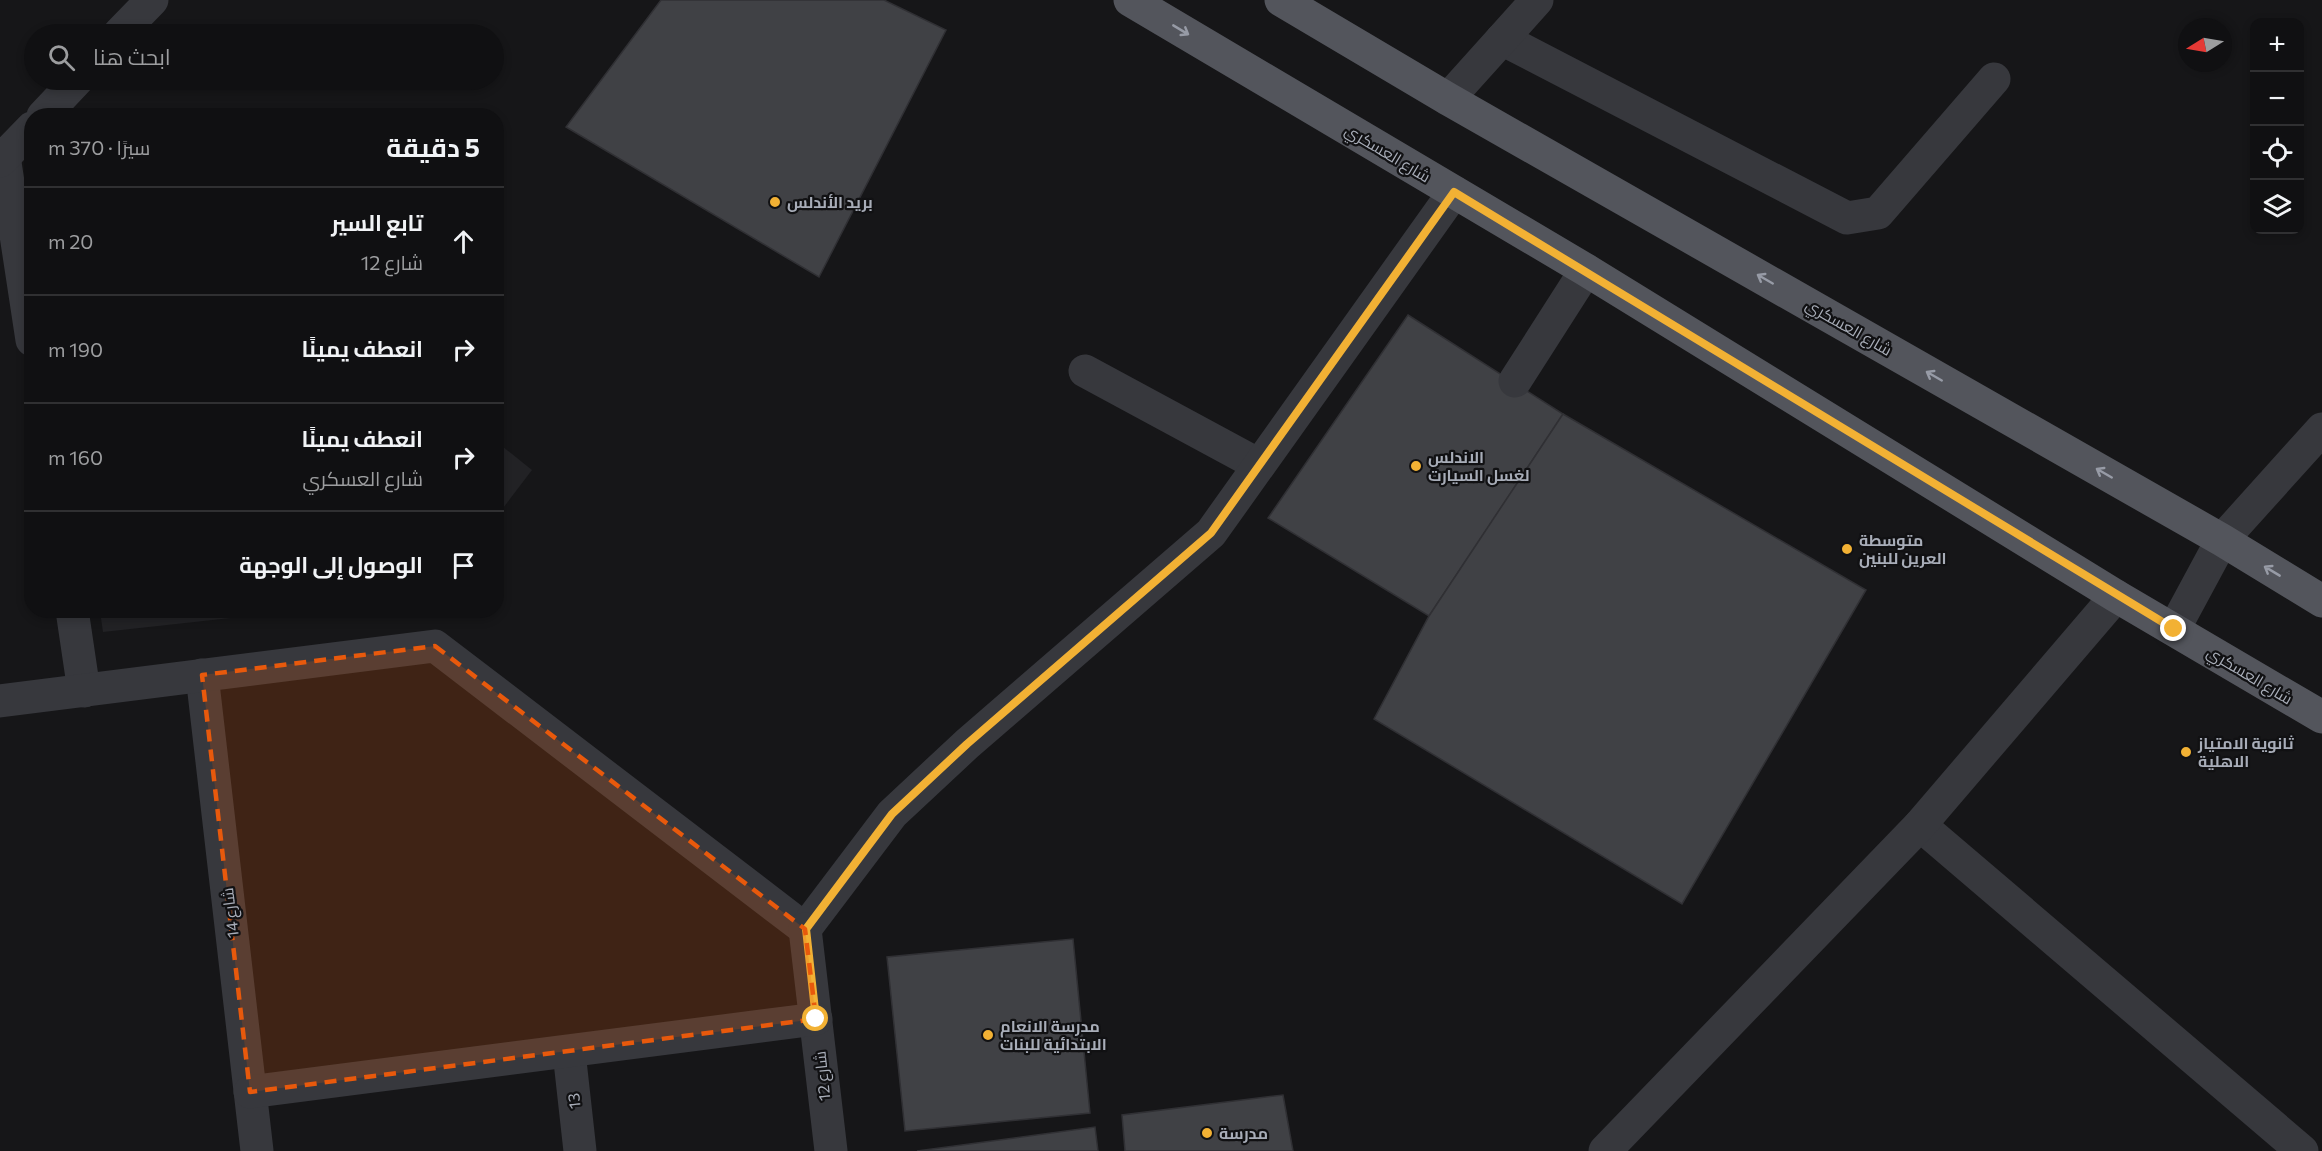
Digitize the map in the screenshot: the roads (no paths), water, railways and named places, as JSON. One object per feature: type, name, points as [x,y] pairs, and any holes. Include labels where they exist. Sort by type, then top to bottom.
[{"type":"main road","name":"شارع العسكري","points":[[1130,0],[1586,270],[2116,596],[2322,717]]},
{"type":"main road","name":"شارع العسكري","points":[[1281,0],[1448,99],[2222,540],[2322,601]]},
{"type":"street","points":[[129,24],[152,0]]},
{"type":"street","points":[[1448,99],[1537,0]]},
{"type":"street","points":[[1502,39],[1847,218],[1878,213],[1994,79]]},
{"type":"street","points":[[51,108],[68,90]]},
{"type":"street","points":[[24,136],[2,159],[24,292]]},
{"type":"street","points":[[0,701],[435,646],[806,929],[892,814],[967,744],[1211,533],[1454,192]]},
{"type":"street","points":[[1515,381],[1586,270]]},
{"type":"street","points":[[1085,371],[1259,465]]},
{"type":"street","points":[[2174,629],[2222,540],[2322,429]]},
{"type":"street","points":[[1605,1151],[1920,825],[2116,596]]},
{"type":"street","points":[[73,618],[84,691]]},
{"type":"street","name":"شارع 14","points":[[202,675],[257,1151]]},
{"type":"street","points":[[1920,825],[2302,1151]]},
{"type":"street","name":"شارع 12","points":[[806,929],[831,1151]]},
{"type":"street","points":[[250,1092],[816,1019]]},
{"type":"street","name":"13","points":[[569,1052],[580,1151]]},
{"type":"place","name":"بريد الأندلس","points":[[775,202]]},
{"type":"place","name":"الاندلس لغسل السيارت","points":[[1416,466]]},
{"type":"place","name":"متوسطة العرين للبنين","points":[[1847,549]]},
{"type":"place","name":"ثانوية الامتياز الاهلية","points":[[2186,752]]},
{"type":"place","name":"مدرسة الانعام الابتدائية للبنات","points":[[988,1035]]},
{"type":"place","name":"مدرسة","points":[[1207,1133]]}]
